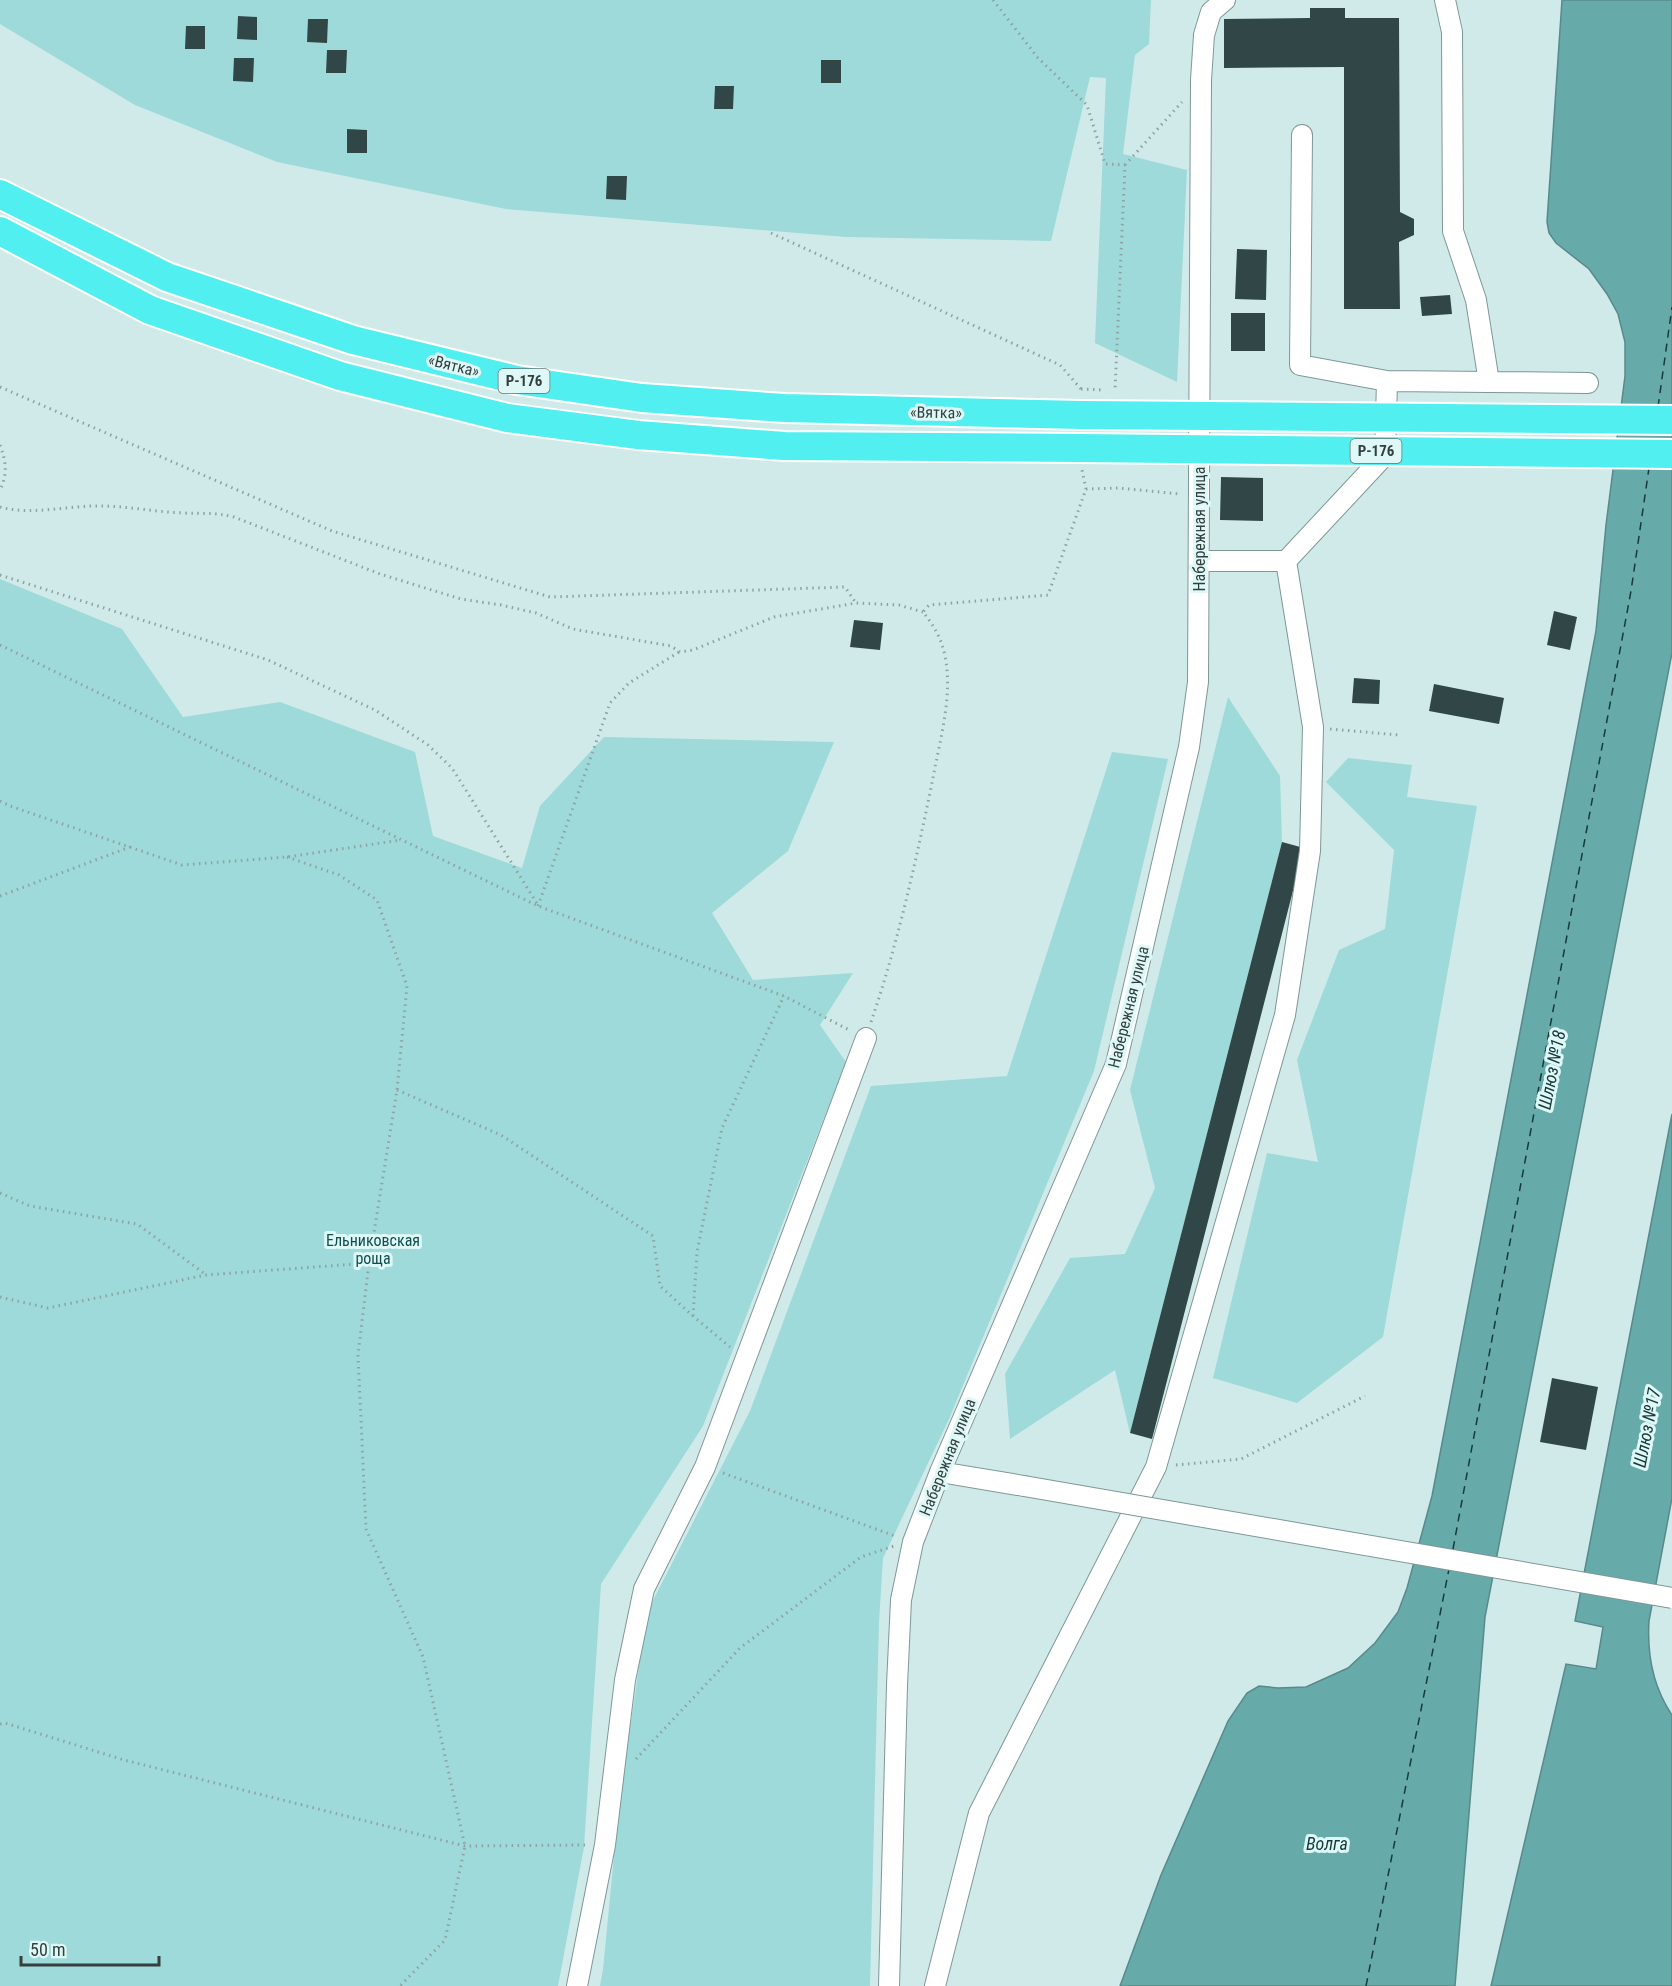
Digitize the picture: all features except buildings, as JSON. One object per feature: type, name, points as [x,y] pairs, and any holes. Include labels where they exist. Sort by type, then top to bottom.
[{"type":"highway","name":"«Вятка»","points":[[0,194],[167,277],[353,340],[517,380],[642,398],[772,407],[1081,402]]},
{"type":"highway","name":"Р-176","points":[[0,231],[150,310],[339,375],[507,418],[639,435],[784,446],[1672,453]]},
{"type":"highway","name":"Р-176","points":[[1081,402],[1672,420]]},
{"type":"street","name":"Набережная улица","points":[[889,1986],[899,1640],[901,1600],[911,1542],[1116,1064],[1190,747],[1198,682],[1201,80],[1204,35],[1211,12],[1225,0]]},
{"type":"street","points":[[1445,0],[1452,32],[1453,231],[1476,300],[1490,382]]},
{"type":"street","points":[[1302,135],[1300,365],[1387,381],[1588,383]]},
{"type":"street","points":[[1199,561],[1286,561],[1385,455],[1387,381]]},
{"type":"street","points":[[935,1986],[979,1813],[1156,1467],[1285,1015],[1310,850],[1313,727],[1286,561]]},
{"type":"street","points":[[578,1986],[605,1845],[625,1680],[644,1589],[705,1467],[866,1038]]},
{"type":"street","points":[[940,1472],[1672,1598]]},
{"type":"path","points":[[993,0],[1038,58],[1087,105],[1105,164],[1125,165]]},
{"type":"path","points":[[1115,390],[1125,165],[1201,80]]},
{"type":"path","points":[[771,233],[1060,365],[1081,402]]},
{"type":"path","points":[[0,387],[332,531],[550,597],[845,587],[856,603]]},
{"type":"path","points":[[0,445],[5,459],[6,480],[0,490]]},
{"type":"path","points":[[923,612],[929,605],[1048,596],[1086,489],[1118,488],[1200,495]]},
{"type":"path","points":[[0,507],[14,511],[94,506],[183,513],[215,512],[234,517],[380,574],[461,599],[501,605],[536,614],[573,629],[671,646],[680,652]]},
{"type":"path","points":[[0,575],[268,660],[375,710],[428,745],[452,768],[538,906]]},
{"type":"path","points":[[0,645],[538,906],[784,996],[866,1038],[886,978],[918,855],[942,729],[947,692],[945,657],[936,629],[923,612],[899,605],[856,603],[774,617],[693,650],[680,652],[629,683],[610,703],[538,906]]},
{"type":"path","points":[[1313,727],[1399,735]]},
{"type":"path","points":[[0,801],[182,865],[287,857],[403,840]]},
{"type":"path","points":[[0,896],[130,847]]},
{"type":"path","points":[[287,857],[339,875],[377,900],[407,986],[397,1090],[369,1263],[358,1355],[366,1529],[423,1657],[465,1846],[445,1940],[400,1986]]},
{"type":"path","points":[[693,1316],[697,1252],[722,1128],[784,996]]},
{"type":"path","points":[[397,1090],[501,1135],[653,1236],[660,1286],[746,1359]]},
{"type":"path","points":[[0,1193],[30,1206],[137,1224],[206,1275]]},
{"type":"path","points":[[0,1297],[48,1308],[206,1275],[369,1263]]},
{"type":"path","points":[[1156,1467],[1241,1458],[1365,1396]]},
{"type":"path","points":[[705,1467],[911,1542]]},
{"type":"path","points":[[634,1761],[740,1648],[861,1557],[911,1542]]},
{"type":"path","points":[[0,1724],[124,1760],[465,1846],[605,1845]]},
{"type":"green space","points":[[0,0],[1151,0],[1149,44],[1135,55],[1123,154],[1187,170],[1177,382],[1095,343],[1106,78],[1090,77],[1051,241],[846,237],[506,209],[277,162],[135,105],[0,24]]},
{"type":"green space","name":"Ельниковская роща","points":[[0,579],[122,629],[183,717],[280,702],[415,752],[433,836],[522,868],[540,806],[604,737],[834,742],[788,851],[712,913],[753,980],[853,973],[820,1025],[846,1062],[703,1426],[601,1584],[584,1847],[558,1986],[0,1986]]},
{"type":"green space","points":[[1228,697],[1280,776],[1282,842],[1130,1433],[1115,1370],[1010,1439],[1005,1374],[1070,1258],[1125,1254],[1155,1188],[1130,1090]]},
{"type":"green space","points":[[1112,752],[1168,759],[1094,1071],[949,1419],[883,1558],[879,1622],[870,1986],[600,1986],[619,1805],[647,1612],[750,1411],[871,1086],[1007,1076]]},
{"type":"green space","points":[[1348,758],[1412,765],[1407,797],[1477,806],[1383,1337],[1297,1403],[1213,1378],[1267,1153],[1318,1162],[1297,1060],[1339,950],[1385,929],[1394,850],[1326,782]]},
{"type":"water","name":"Волга","points":[[1562,0],[1672,0],[1672,653],[1485,1617],[1455,1986],[1120,1986],[1161,1875],[1228,1721],[1247,1693],[1259,1686],[1306,1687],[1348,1668],[1375,1643],[1398,1612],[1407,1588],[1432,1496],[1596,631],[1606,525],[1625,376],[1625,342],[1618,314],[1589,269],[1556,243],[1549,233],[1547,222]]},
{"type":"water","name":"Шлюз №17","points":[[1672,1114],[1672,1498],[1649,1621],[1649,1633],[1650,1658],[1656,1682],[1672,1715],[1672,1986],[1491,1986],[1566,1664],[1596,1669],[1603,1627],[1575,1621]]},
{"type":"ferry route","points":[[1658,407],[1672,307]]},
{"type":"ferry route","points":[[1453,1549],[1631,591],[1649,468]]},
{"type":"ferry route","points":[[1366,1986],[1449,1569]]},
{"type":"water label","name":"Шлюз №18","points":[[1552,1070]]}]
